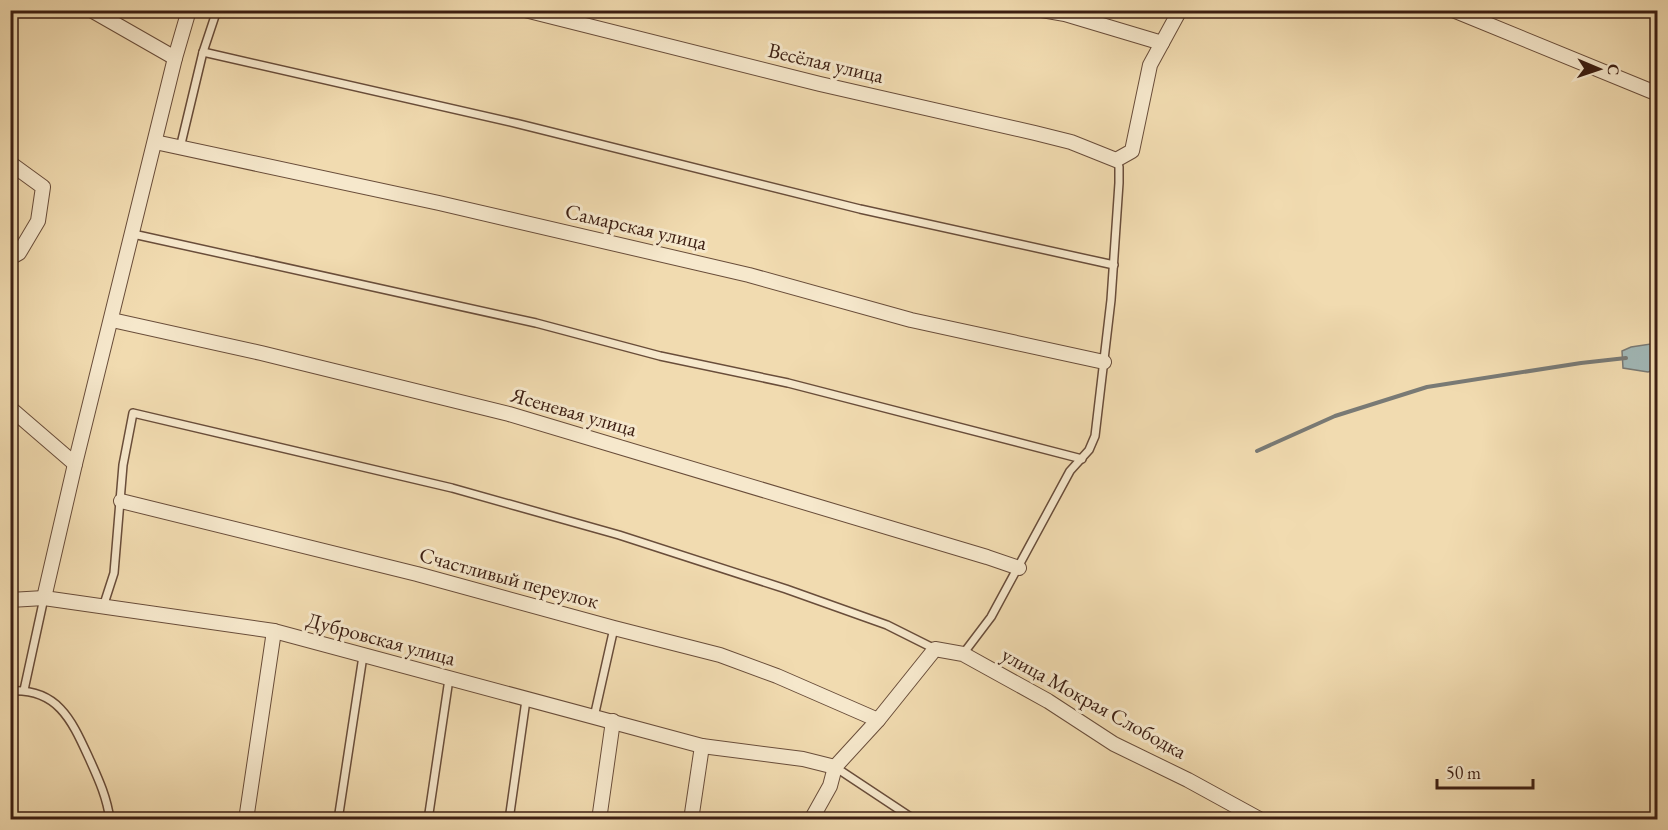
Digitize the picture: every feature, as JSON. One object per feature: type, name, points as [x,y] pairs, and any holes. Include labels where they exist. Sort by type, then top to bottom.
[{"type":"street","points":[[91,10],[175,58]]},
{"type":"street","points":[[44,598],[175,58],[189,10]]},
{"type":"street","name":"Весёлая улица","points":[[525,10],[820,84],[1044,135],[1071,142],[1116,160]]},
{"type":"street","points":[[1042,10],[1065,14],[1162,43]]},
{"type":"street","points":[[1116,160],[1132,151],[1150,65],[1180,10]]},
{"type":"street","points":[[1453,10],[1658,94]]},
{"type":"street","name":"Самарская улица","points":[[155,142],[439,202],[749,275],[911,320],[1104,362]]},
{"type":"street","points":[[10,164],[43,187],[38,221],[19,253],[10,258]]},
{"type":"street","name":"Ясеневая улица","points":[[112,320],[261,353],[509,414],[1019,568]]},
{"type":"street","points":[[10,408],[75,464]]},
{"type":"street","name":"Счастливый переулок","points":[[121,501],[417,574],[720,655],[777,676],[878,720]]},
{"type":"street","name":"Дубровская улица","points":[[10,600],[44,598],[274,631],[702,746],[803,759],[835,767]]},
{"type":"street","points":[[246,819],[274,631]]},
{"type":"street","points":[[811,819],[830,786],[835,767],[878,720],[935,649]]},
{"type":"street","name":"улица Мокрая Слободка","points":[[935,649],[963,654],[1048,701],[1114,744],[1261,819]]},
{"type":"street","points":[[599,819],[613,721]]},
{"type":"street","points":[[691,819],[702,746]]},
{"type":"lane","points":[[180,148],[203,52],[217,10]]},
{"type":"lane","points":[[203,52],[530,127],[860,208],[1114,265]]},
{"type":"lane","points":[[963,654],[991,617],[1071,471],[1089,450],[1095,436],[1114,265],[1119,183],[1119,167],[1116,160]]},
{"type":"lane","points":[[133,234],[536,322],[660,356],[788,383],[1082,459]]},
{"type":"lane","points":[[104,607],[114,573],[123,465],[132,413],[452,488],[619,535],[786,589],[887,625],[935,649]]},
{"type":"lane","points":[[24,690],[44,598]]},
{"type":"lane","points":[[594,718],[614,628]]},
{"type":"lane","points":[[338,819],[363,656]]},
{"type":"lane","points":[[428,819],[449,679]]},
{"type":"lane","points":[[10,691],[24,690],[42,695],[70,718],[104,789],[110,819]]},
{"type":"lane","points":[[508,819],[526,700]]},
{"type":"lane","points":[[835,767],[915,819]]},
{"type":"water","points":[[1657,343],[1657,369],[1648,372],[1623,368],[1622,351],[1631,347]]},
{"type":"waterway","points":[[1257,451],[1335,416],[1427,387],[1626,358]]},
{"type":"waterway","points":[[1653,685],[1658,680]]}]
